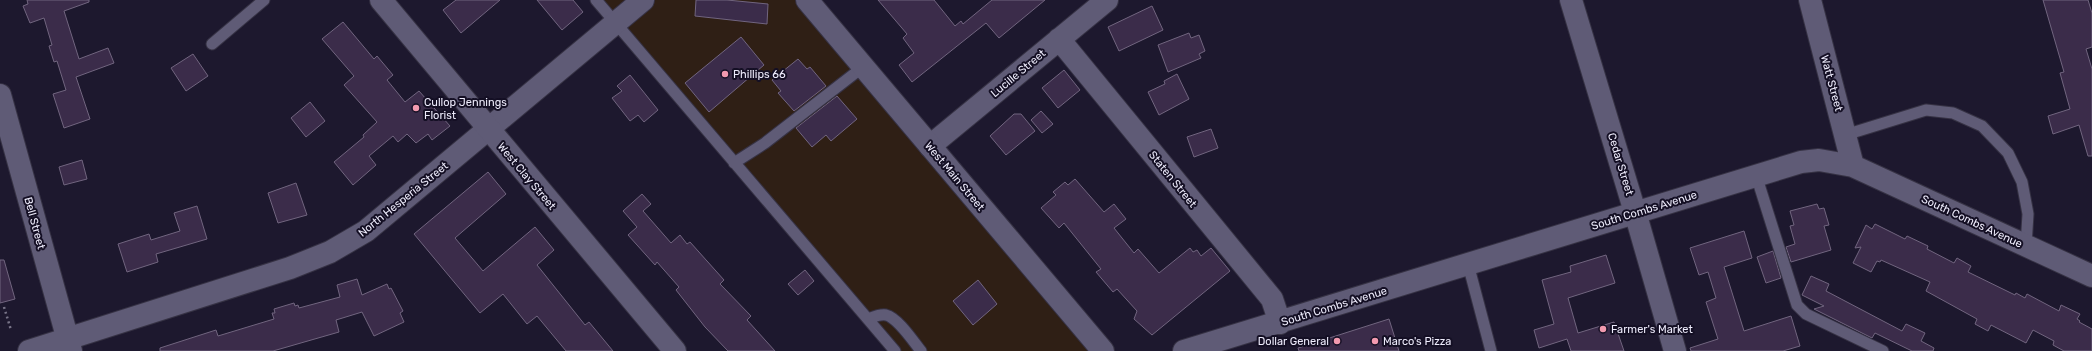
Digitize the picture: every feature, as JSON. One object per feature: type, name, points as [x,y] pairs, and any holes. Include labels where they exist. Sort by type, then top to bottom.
[{"type":"street","name":"West Clay Street","points":[[380,0],[675,351]]},
{"type":"street","name":"North Hesperia Street","points":[[29,351],[69,345],[290,268],[330,252],[366,231],[489,130],[643,0]]},
{"type":"street","name":"West Main Street","points":[[807,0],[1102,351]]},
{"type":"street","name":"Lucille Street","points":[[930,146],[1107,0]]},
{"type":"street","name":"Cedar Street","points":[[1571,0],[1635,212],[1674,351]]},
{"type":"street","name":"Watt Street","points":[[1810,0],[1853,166]]},
{"type":"street","name":"Staten Street","points":[[1059,39],[1272,299],[1280,323]]},
{"type":"street","name":"Bell Street","points":[[0,95],[69,345]]},
{"type":"street","name":"South Combs Avenue","points":[[1184,351],[1280,323],[1756,175],[1801,162],[1819,160],[1853,166],[2092,276]]},
{"type":"lane","points":[[212,44],[264,0]]},
{"type":"lane","points":[[596,0],[895,351]]},
{"type":"lane","points":[[734,163],[765,143],[863,67]]},
{"type":"lane","points":[[1845,135],[1926,110],[1953,113],[1982,126],[2008,153],[2022,182],[2028,214],[2026,246]]},
{"type":"lane","points":[[1756,175],[1797,305],[1806,314],[1883,351]]},
{"type":"lane","points":[[1468,264],[1492,351]]},
{"type":"lane","points":[[868,319],[877,315],[886,315],[895,320],[921,351]]},
{"type":"path","points":[[4,307],[11,330]]},
{"type":"shaded area","points":[[596,0],[807,0],[1103,351],[895,351]]},
{"type":"building","points":[[27,0],[89,0],[89,2],[64,11],[79,59],[108,48],[114,63],[76,77],[90,119],[64,128],[53,94],[66,90],[57,61],[54,62],[49,46],[52,45],[44,18],[30,23],[23,6],[28,4]]},
{"type":"building","points":[[456,0],[500,0],[461,33],[443,10]]},
{"type":"building","points":[[537,0],[573,0],[583,12],[562,30]]},
{"type":"building","points":[[696,0],[727,0],[768,4],[767,24],[695,16]]},
{"type":"building","points":[[878,0],[934,0],[955,26],[961,21],[963,24],[992,0],[1045,0],[999,38],[986,23],[912,82],[899,65],[914,53],[903,38],[907,34]]},
{"type":"building","points":[[2043,0],[2088,0],[2092,13],[2092,47],[2086,49],[2092,69],[2092,156],[2088,156],[2079,125],[2053,134],[2048,116],[2070,109],[2060,73],[2064,72]]},
{"type":"building","points":[[1152,6],[1163,30],[1119,51],[1108,27]]},
{"type":"building","points":[[343,22],[374,59],[377,56],[393,75],[387,80],[405,102],[419,91],[450,126],[432,140],[428,134],[416,143],[407,134],[398,142],[393,136],[369,156],[376,165],[353,185],[334,162],[364,137],[363,135],[377,122],[344,85],[354,76],[322,39]]},
{"type":"building","points":[[1189,33],[1191,38],[1199,35],[1205,51],[1199,54],[1201,58],[1168,72],[1158,45]]},
{"type":"building","name":"Phillips 66","points":[[741,37],[764,65],[709,112],[685,83]]},
{"type":"building","points":[[193,54],[208,76],[186,91],[171,68]]},
{"type":"building","points":[[798,59],[807,69],[810,67],[826,86],[794,111],[778,93],[781,91],[772,80]]},
{"type":"building","points":[[1064,70],[1080,90],[1058,108],[1042,88]]},
{"type":"building","points":[[1177,74],[1189,99],[1159,115],[1148,92],[1165,84],[1164,81]]},
{"type":"building","points":[[630,75],[658,110],[644,122],[638,115],[630,121],[612,98],[622,91],[617,86]]},
{"type":"building","points":[[837,96],[857,119],[831,141],[826,135],[812,147],[796,128]]},
{"type":"building","points":[[310,102],[325,121],[306,137],[291,118]]},
{"type":"building","points":[[1041,111],[1053,124],[1042,133],[1031,120]]},
{"type":"building","points":[[1014,114],[1021,114],[1035,131],[1006,155],[990,136]]},
{"type":"building","points":[[1211,129],[1218,148],[1194,157],[1187,137]]},
{"type":"building","points":[[82,160],[87,179],[64,185],[59,167]]},
{"type":"building","points":[[488,172],[506,194],[455,238],[483,271],[535,227],[554,250],[537,265],[585,325],[589,322],[613,351],[566,351],[537,316],[527,324],[503,294],[480,313],[414,234]]},
{"type":"building","points":[[1075,179],[1104,212],[1114,204],[1126,219],[1114,228],[1134,253],[1138,249],[1159,273],[1190,248],[1193,252],[1197,250],[1201,256],[1211,248],[1230,271],[1152,335],[1134,319],[1137,311],[1117,289],[1113,292],[1096,272],[1101,269],[1064,223],[1059,228],[1041,208],[1056,195],[1053,192],[1065,182],[1068,185]]},
{"type":"building","points":[[296,183],[307,215],[278,223],[268,193]]},
{"type":"building","points":[[642,194],[651,204],[643,211],[671,243],[680,235],[687,244],[690,242],[724,280],[720,284],[751,316],[747,320],[775,351],[728,351],[705,327],[676,290],[679,287],[657,262],[655,265],[628,235],[637,227],[623,211]]},
{"type":"building","points":[[1817,204],[1819,209],[1824,208],[1829,225],[1824,226],[1831,250],[1791,262],[1786,247],[1795,244],[1790,226],[1794,225],[1790,211]]},
{"type":"building","points":[[197,206],[207,239],[156,254],[158,262],[127,272],[118,244],[149,234],[151,240],[180,231],[174,213]]},
{"type":"building","points":[[1875,224],[1905,239],[1907,236],[1928,246],[1927,249],[1954,263],[1957,258],[1971,266],[1968,272],[2015,295],[2016,293],[2025,298],[2027,294],[2059,311],[2061,305],[2080,314],[2077,319],[2080,321],[2079,322],[2092,329],[2092,351],[2064,351],[2053,345],[2054,341],[2033,330],[2026,343],[1991,325],[1988,331],[1975,324],[1977,319],[1926,291],[1930,282],[1881,260],[1880,262],[1877,261],[1871,272],[1853,263],[1861,247],[1855,248],[1866,225],[1872,229]]},
{"type":"building","points":[[1744,231],[1752,258],[1724,267],[1744,331],[1791,316],[1800,346],[1783,351],[1691,351],[1690,348],[1718,339],[1706,302],[1716,298],[1708,272],[1699,275],[1690,248]]},
{"type":"building","points":[[1773,251],[1781,278],[1766,283],[1757,257]]},
{"type":"building","points":[[1606,255],[1615,283],[1568,298],[1578,333],[1614,322],[1624,351],[1571,351],[1567,339],[1539,348],[1534,330],[1554,324],[1542,280],[1571,272],[1570,266]]},
{"type":"building","points":[[0,260],[4,260],[15,299],[0,303]]},
{"type":"building","points":[[805,270],[814,281],[798,295],[788,284]]},
{"type":"building","points":[[1811,276],[1829,284],[1826,291],[1902,331],[1906,324],[1925,333],[1921,341],[1934,348],[1933,351],[1912,351],[1875,333],[1872,338],[1814,309],[1824,306],[1802,295]]},
{"type":"building","points":[[357,279],[362,295],[387,284],[389,289],[391,288],[403,311],[400,313],[404,322],[374,336],[362,312],[336,320],[339,332],[273,351],[160,351],[160,348],[216,330],[218,336],[274,319],[272,313],[275,313],[274,309],[294,303],[295,306],[298,305],[299,308],[340,297],[337,285]]},
{"type":"building","points":[[978,280],[997,304],[973,325],[953,301]]},
{"type":"building","name":"Marco's Pizza","points":[[1389,319],[1399,351],[1299,351],[1298,348]]},
{"type":"place","name":"Phillips 66","points":[[725,74]]},
{"type":"place","name":"Cullop Jennings Florist","points":[[416,108]]},
{"type":"place","name":"Farmer's Market","points":[[1603,329]]},
{"type":"place","name":"Dollar General","points":[[1337,341]]},
{"type":"place","name":"Marco's Pizza","points":[[1375,341]]}]
